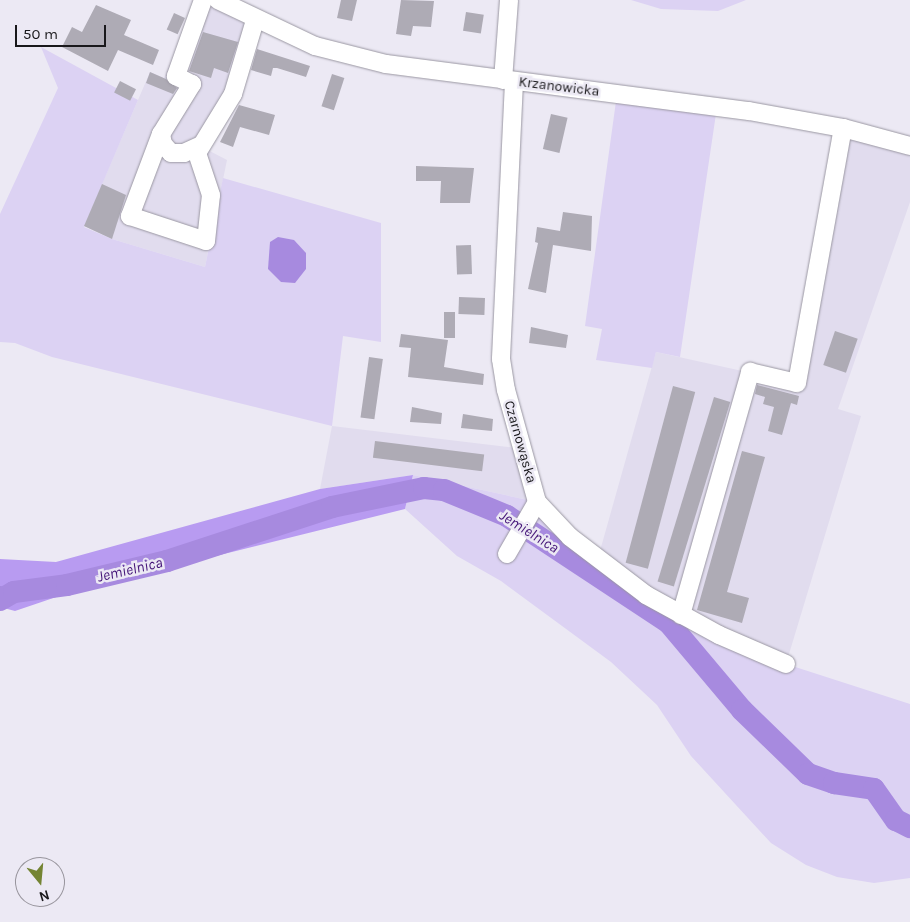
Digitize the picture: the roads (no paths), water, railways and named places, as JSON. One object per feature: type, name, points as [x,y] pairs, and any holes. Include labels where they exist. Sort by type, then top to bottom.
[{"type":"street","points":[[203,0],[176,76],[192,84],[161,134],[130,216],[206,241],[211,195],[197,153],[199,146],[233,94],[255,20]]},
{"type":"street","name":"Krzanowicka","points":[[218,0],[255,20],[315,46],[360,58],[508,81],[749,111],[843,128],[910,146]]},
{"type":"street","name":"Czarnowąska","points":[[509,0],[501,360],[506,390],[537,502],[570,537],[646,595],[719,635],[786,664]]},
{"type":"street","points":[[681,614],[750,372],[797,383],[843,128]]},
{"type":"street","points":[[161,134],[163,144],[171,153],[184,153],[199,146]]},
{"type":"street","points":[[507,554],[537,502]]},
{"type":"waterway","name":"Jemielnica","points":[[0,600],[14,592],[67,585],[167,561],[332,507],[424,488],[444,490],[507,516],[668,622],[742,710],[808,774],[834,783],[874,789],[896,820],[910,827]]},
{"type":"waterway","points":[[0,588],[14,592]]}]
